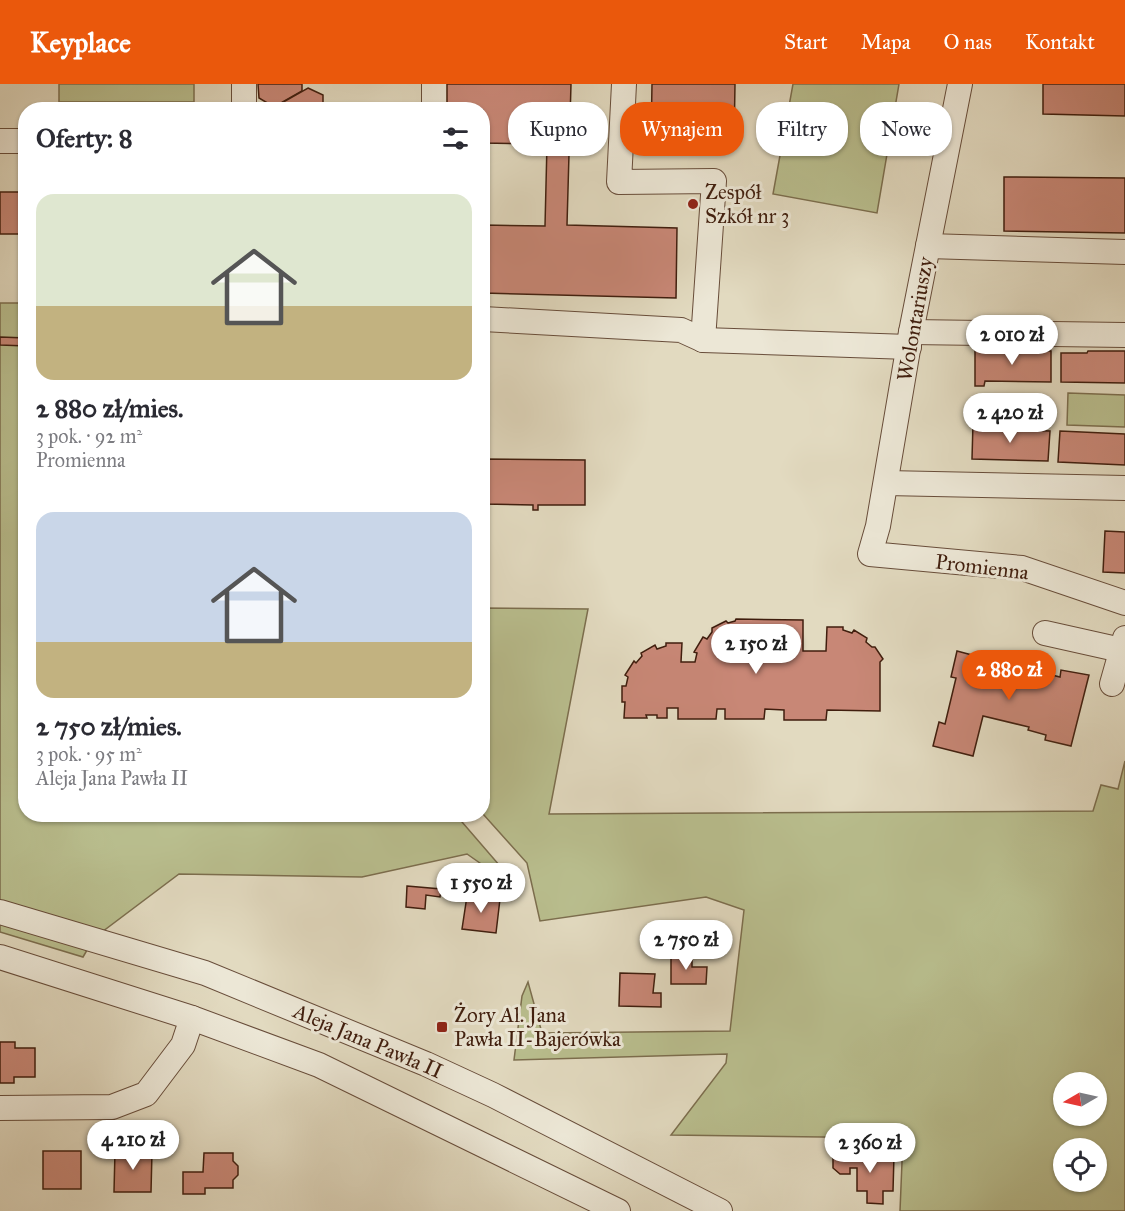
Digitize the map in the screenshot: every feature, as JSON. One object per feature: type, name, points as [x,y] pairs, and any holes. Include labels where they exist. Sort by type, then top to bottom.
[{"type":"street","points":[[244,84],[244,102]]},
{"type":"street","points":[[434,84],[434,102]]},
{"type":"street","points":[[624,84],[619,182],[714,181],[703,340]]},
{"type":"street","name":"Wolontariuszy","points":[[870,554],[878,526],[910,339],[960,84]]},
{"type":"street","points":[[0,141],[18,141]]},
{"type":"street","points":[[928,246],[1125,252]]},
{"type":"street","points":[[490,319],[681,330],[703,340],[1125,335]]},
{"type":"street","points":[[886,483],[1125,488]]},
{"type":"street","name":"Promienna","points":[[870,554],[1022,568],[1125,603]]},
{"type":"street","points":[[1045,633],[1123,644],[1113,684]]},
{"type":"street","name":"Aleja Jana Pawła II","points":[[0,912],[205,973],[404,1055],[493,1095],[720,1211]]},
{"type":"street","name":"Aleja Jana Pawła II","points":[[0,957],[192,1018],[319,1065],[618,1211]]},
{"type":"street","points":[[0,1108],[112,1107],[146,1094],[183,1045],[192,1018]]},
{"type":"green space","points":[[59,84],[194,84],[194,102],[59,102]]},
{"type":"green space","points":[[793,84],[899,84],[896,102],[860,102],[860,156],[887,156],[877,213],[773,194],[780,156],[848,156],[848,102],[790,102]]},
{"type":"green space","points":[[0,303],[18,303],[18,822],[462,822],[513,881],[484,884],[487,868],[467,854],[362,877],[179,874],[94,938],[83,957],[0,932]]},
{"type":"green space","points":[[1068,393],[1125,395],[1125,427],[1067,425]]},
{"type":"green space","points":[[490,608],[588,609],[549,814],[1093,811],[1101,785],[1118,789],[1125,761],[1125,1211],[900,1211],[903,1138],[671,1135],[726,1063],[727,1054],[514,1060],[522,996],[528,982],[542,1033],[730,1031],[744,910],[706,897],[540,921],[527,863],[490,822]]},
{"type":"building","points":[[258,84],[302,84],[302,91],[283,102],[266,102],[259,98]]},
{"type":"building","points":[[447,84],[571,84],[570,102],[508,102],[508,143],[490,143],[490,102],[447,102]]},
{"type":"building","points":[[652,84],[735,84],[735,102],[652,102]]},
{"type":"building","points":[[1043,84],[1125,84],[1125,116],[1043,114]]},
{"type":"building","points":[[308,88],[323,95],[323,102],[283,102]]},
{"type":"building","points":[[547,156],[569,156],[567,225],[677,228],[676,298],[490,293],[490,225],[545,226]]},
{"type":"building","points":[[1004,177],[1125,178],[1125,233],[1004,231]]},
{"type":"building","points":[[0,192],[18,192],[18,234],[0,234]]},
{"type":"building","points":[[0,337],[18,338],[18,346],[0,345]]},
{"type":"building","points":[[975,350],[1051,351],[1051,382],[985,381],[984,386],[975,386]]},
{"type":"building","points":[[1088,351],[1125,351],[1125,383],[1061,382],[1061,353],[1087,353]]},
{"type":"building","points":[[973,423],[983,424],[984,429],[1050,431],[1048,461],[972,459]]},
{"type":"building","points":[[1060,431],[1125,434],[1125,465],[1058,462]]},
{"type":"building","points":[[490,459],[585,460],[585,505],[538,505],[538,510],[533,510],[533,505],[490,504]]},
{"type":"building","points":[[1105,531],[1125,532],[1125,573],[1103,572]]},
{"type":"building","points":[[736,619],[803,620],[803,651],[826,651],[827,627],[843,627],[843,630],[852,633],[854,630],[867,638],[866,642],[875,647],[883,659],[880,662],[880,711],[827,710],[826,720],[784,720],[784,710],[765,709],[764,719],[725,719],[725,709],[717,709],[716,719],[678,719],[678,708],[667,708],[667,718],[646,715],[647,718],[624,718],[625,702],[622,702],[622,686],[626,686],[628,677],[625,675],[634,661],[636,663],[642,656],[641,653],[655,645],[657,649],[666,646],[666,643],[682,643],[681,662],[695,662],[697,653],[694,652],[703,637],[707,639],[712,628]]},
{"type":"building","points":[[957,651],[987,659],[989,653],[1009,657],[1007,664],[1060,677],[1061,670],[1089,675],[1071,746],[1045,740],[1046,735],[1028,730],[1029,727],[983,716],[973,756],[933,746],[939,722],[945,724],[956,678],[951,677]]},
{"type":"building","points":[[407,886],[441,889],[440,897],[426,895],[425,909],[406,907]]},
{"type":"building","points":[[467,896],[500,899],[496,933],[462,929]]},
{"type":"building","points":[[671,954],[692,954],[692,967],[707,967],[706,984],[671,984]]},
{"type":"building","points":[[620,973],[655,974],[653,993],[661,993],[661,1007],[619,1006]]},
{"type":"building","points":[[0,1042],[15,1042],[15,1048],[35,1048],[35,1077],[14,1077],[14,1083],[0,1083]]},
{"type":"building","points":[[125,1144],[133,1144],[134,1152],[152,1152],[151,1192],[114,1192],[115,1151],[125,1151]]},
{"type":"building","points":[[43,1151],[81,1151],[81,1189],[43,1189]]},
{"type":"building","points":[[204,1153],[233,1153],[233,1161],[238,1166],[238,1175],[233,1180],[233,1188],[205,1188],[205,1194],[183,1194],[183,1172],[203,1172]]},
{"type":"building","points":[[858,1154],[894,1155],[893,1191],[883,1191],[883,1204],[867,1203],[867,1191],[857,1191],[857,1168],[850,1168],[850,1174],[840,1174],[833,1168],[833,1157],[858,1157]]},
{"type":"place","name":"Zespół Szkół nr 3","points":[[693,204]]},
{"type":"place","name":"Żory Al. Jana Pawła II-Bajerówka","points":[[442,1027]]}]
